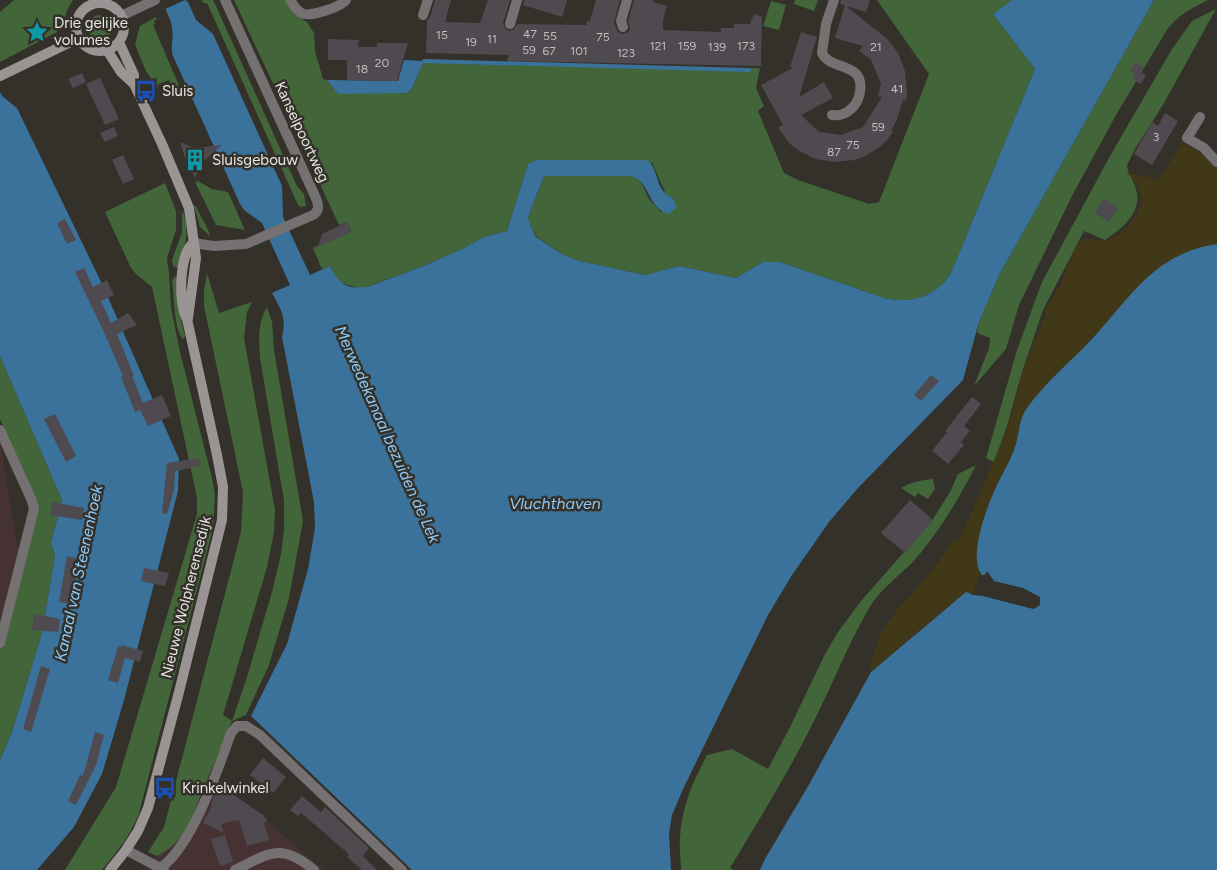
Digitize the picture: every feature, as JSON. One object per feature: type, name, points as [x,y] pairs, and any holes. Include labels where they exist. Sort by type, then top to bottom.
[{"type":"street","name":"Kanselpoortweg","points":[[193,243],[214,246],[246,244],[316,214],[318,209],[318,202],[225,0]]},
{"type":"street","points":[[290,0],[298,11],[309,15],[340,6],[346,0]]},
{"type":"street","points":[[424,15],[428,0]]},
{"type":"street","points":[[510,24],[517,0]]},
{"type":"street","points":[[623,27],[621,22],[627,0]]},
{"type":"street","points":[[832,115],[840,115],[850,110],[856,103],[861,90],[859,79],[854,72],[827,60],[822,53],[826,24],[834,0]]},
{"type":"street","points":[[121,16],[152,2]]},
{"type":"street","points":[[108,4],[117,10],[121,16],[124,29],[119,42],[107,50],[93,50],[83,44],[79,38],[76,30],[77,19],[83,10],[90,5],[108,4]]},
{"type":"street","points":[[0,76],[79,38]]},
{"type":"street","name":"Nieuwe Wolpherensedijk","points":[[119,42],[134,75],[134,84]]},
{"type":"street","name":"Nieuwe Wolpherensedijk","points":[[107,50],[121,72],[134,84],[186,198],[192,221],[193,243],[188,250],[181,284],[182,303],[223,487],[222,520],[148,808],[138,831],[110,870]]},
{"type":"street","points":[[1200,117],[1187,138],[1204,148],[1217,162]]},
{"type":"street","points":[[0,430],[34,509],[3,615],[0,643]]},
{"type":"street","points":[[126,850],[162,869],[173,858],[210,791],[231,732],[237,726],[246,726],[260,735],[402,870]]},
{"type":"street","points":[[236,870],[262,856],[281,852],[298,857],[314,870]]},
{"type":"shaded area","points":[[0,440],[22,572],[0,618]]},
{"type":"shaded area","points":[[215,777],[324,870],[145,870]]},
{"type":"green space","points":[[14,0],[73,0],[57,32],[0,62],[0,12]]},
{"type":"green space","points":[[202,0],[213,0],[297,186],[304,194],[306,206],[300,207],[298,205],[207,3],[203,3]]},
{"type":"green space","points":[[234,0],[285,0],[294,14],[307,22],[314,33],[315,51],[323,79],[327,80],[338,94],[412,88],[424,61],[460,64],[749,70],[750,68],[760,68],[756,88],[764,106],[758,111],[784,173],[798,180],[869,204],[879,202],[929,74],[877,0],[1012,0],[993,14],[1035,69],[951,273],[938,288],[922,297],[904,300],[884,298],[780,262],[763,262],[736,278],[679,266],[645,275],[580,261],[563,255],[537,237],[531,227],[528,217],[544,176],[635,177],[641,182],[650,200],[661,212],[665,192],[652,163],[528,164],[507,231],[484,237],[421,267],[359,288],[337,280],[330,266],[322,269],[313,248],[351,231],[347,222],[339,225]]},
{"type":"green space","points":[[795,0],[818,0],[814,11],[794,4]]},
{"type":"green space","points":[[1154,0],[1208,0],[1179,17],[1165,33],[1116,115],[1072,196],[1019,305],[1006,349],[974,386],[989,348],[990,338],[977,333],[979,322],[999,275]]},
{"type":"green space","points":[[771,1],[786,5],[779,30],[763,26]]},
{"type":"green space","points":[[1216,9],[1127,165],[1137,194],[1137,202],[1132,215],[1123,227],[1105,240],[1084,231],[1043,310],[994,462],[986,458],[1017,350],[1042,282],[1110,156],[1172,49],[1192,21]]},
{"type":"green space","points":[[100,15],[109,18],[112,27],[109,36],[100,39],[91,36],[88,27],[91,18]]},
{"type":"green space","points":[[156,17],[157,19],[153,25],[181,90],[176,93],[169,80],[157,85],[159,91],[146,71],[135,45],[140,26]]},
{"type":"green space","points":[[198,181],[212,189],[228,192],[245,230],[216,225],[195,182]]},
{"type":"green space","points":[[165,183],[176,211],[176,230],[167,258],[171,308],[180,352],[212,478],[215,494],[213,528],[138,817],[125,841],[102,870],[65,870],[116,787],[197,514],[197,498],[152,287],[131,268],[105,212]]},
{"type":"green space","points":[[194,206],[196,206],[210,236],[200,227]]},
{"type":"green space","points":[[182,210],[185,217],[186,232],[180,269],[173,266],[172,260],[182,232]]},
{"type":"green space","points":[[207,273],[219,313],[252,302],[247,312],[244,338],[275,510],[274,532],[267,567],[223,715],[232,721],[185,833],[165,852],[157,856],[148,852],[164,827],[241,532],[243,492],[204,306]]},
{"type":"green space","points":[[174,277],[178,277],[180,315],[185,336],[183,339],[176,321],[172,281]]},
{"type":"green space","points":[[267,307],[272,322],[274,350],[303,521],[289,598],[269,665],[246,715],[232,721],[272,592],[281,554],[284,530],[284,500],[260,358],[260,326]]},
{"type":"green space","points":[[0,356],[62,500],[51,543],[55,555],[42,633],[12,732],[0,760],[0,648],[32,506],[12,447],[0,419]]},
{"type":"green space","points":[[976,465],[964,489],[935,534],[913,562],[885,588],[868,610],[803,742],[730,868],[734,870],[681,870],[680,842],[685,806],[707,755],[732,749],[768,769],[825,654],[838,632],[861,601],[933,519],[950,492],[958,474]]},
{"type":"green space","points":[[933,479],[935,489],[928,499],[918,493],[915,497],[901,488],[916,482]]},
{"type":"sand","points":[[1182,142],[1201,153],[1217,169],[1217,244],[1187,253],[1166,263],[1102,327],[1027,409],[1015,448],[996,487],[980,533],[977,563],[981,574],[972,594],[970,593],[948,606],[871,672],[873,655],[878,641],[893,616],[942,558],[953,539],[958,540],[958,543],[1001,445],[1014,406],[1022,372],[1046,314],[1044,311],[1061,284],[1077,244],[1087,239],[1109,240],[1121,233],[1136,216],[1142,200],[1137,186],[1127,172],[1157,179],[1164,172]]},
{"type":"water","name":"Vluchthaven","points":[[161,0],[185,0],[188,2],[196,20],[213,34],[282,186],[283,217],[310,275],[330,266],[336,277],[344,284],[353,287],[367,287],[421,267],[484,237],[507,231],[528,164],[537,160],[647,160],[653,167],[661,188],[676,203],[677,207],[669,214],[656,206],[642,183],[630,176],[544,176],[528,217],[536,237],[563,255],[580,261],[645,275],[679,266],[736,278],[763,262],[780,262],[884,298],[904,300],[922,297],[930,293],[938,288],[951,273],[1035,69],[993,14],[1012,0],[1154,0],[999,275],[979,322],[963,380],[858,488],[829,522],[792,575],[768,615],[672,815],[669,833],[671,870],[412,870],[251,716],[287,644],[308,569],[315,528],[314,502],[282,337],[284,324],[280,309],[272,293],[290,285],[262,223],[244,210],[240,204],[173,56],[172,25]]},
{"type":"water","points":[[404,60],[424,61],[412,88],[407,93],[338,94],[327,80],[398,81]]},
{"type":"water","name":"Kanaal van Steenenhoek","points":[[0,92],[2,96],[17,108],[103,286],[179,459],[178,491],[124,700],[102,774],[74,827],[37,870],[0,870],[0,760],[12,732],[42,633],[55,555],[51,543],[62,500],[0,356]]},
{"type":"water","points":[[1217,244],[1217,870],[760,870],[871,672],[966,592],[1034,609],[1040,605],[1040,597],[1023,588],[994,581],[987,571],[985,575],[982,575],[978,567],[977,556],[984,517],[1017,442],[1024,413],[1041,390],[1090,341],[1144,280],[1175,257],[1195,249]]},
{"type":"pier","points":[[159,0],[185,0],[163,10]]},
{"type":"building","points":[[435,0],[451,0],[445,22],[480,23],[488,0],[510,0],[503,23],[509,31],[514,29],[517,24],[586,25],[587,21],[590,21],[596,0],[620,0],[614,23],[618,32],[622,34],[630,29],[628,21],[634,0],[653,0],[653,2],[667,6],[663,20],[663,30],[721,32],[721,28],[734,28],[734,24],[750,24],[754,14],[762,17],[761,66],[507,61],[509,55],[426,53],[427,21]]},
{"type":"building","points":[[524,0],[567,0],[562,17],[523,5]]},
{"type":"building","points":[[841,0],[870,0],[866,12],[846,6],[886,38],[898,53],[905,71],[907,92],[906,101],[903,100],[891,131],[893,132],[880,147],[854,160],[835,162],[815,159],[790,144],[778,128],[783,125],[761,85],[794,67],[790,67],[801,32],[817,37],[799,97],[824,82],[833,98],[801,115],[819,132],[841,135],[863,127],[882,97],[878,96],[881,84],[871,60],[859,51],[863,46],[835,38],[845,5],[840,4]]},
{"type":"building","points":[[328,39],[359,40],[358,47],[377,47],[377,43],[408,43],[397,81],[347,80],[347,60],[328,60]]},
{"type":"building","points":[[1135,62],[1144,67],[1141,72],[1146,75],[1141,84],[1132,79],[1135,74],[1130,71]]},
{"type":"building","points":[[82,73],[86,82],[73,88],[68,79]]},
{"type":"building","points":[[100,78],[119,119],[105,125],[86,84]]},
{"type":"building","points":[[1165,113],[1178,121],[1152,165],[1134,154],[1152,122],[1158,126]]},
{"type":"building","points":[[114,127],[118,136],[105,142],[100,133]]},
{"type":"building","name":"Sluisgebouw","points":[[180,142],[195,148],[222,145],[203,162],[195,178],[186,161]]},
{"type":"building","points":[[123,155],[134,179],[123,184],[112,160]]},
{"type":"building","points":[[1104,198],[1118,208],[1109,222],[1095,213]]},
{"type":"building","points":[[65,219],[76,240],[67,244],[57,223]]},
{"type":"building","points":[[347,222],[351,232],[318,247],[322,234]]},
{"type":"building","points":[[84,268],[93,287],[107,280],[114,295],[101,301],[111,323],[128,313],[137,325],[117,334],[143,403],[162,395],[171,416],[148,426],[140,410],[135,412],[121,377],[123,376],[75,272]]},
{"type":"building","points":[[931,375],[939,381],[921,401],[914,395]]},
{"type":"building","points":[[972,397],[981,404],[964,426],[970,431],[961,442],[964,445],[948,464],[932,451]]},
{"type":"building","points":[[55,414],[76,456],[66,462],[44,419]]},
{"type":"building","points":[[199,458],[200,466],[175,471],[174,490],[167,514],[162,513],[167,463]]},
{"type":"building","points":[[910,500],[933,520],[905,553],[881,533]]},
{"type":"building","points":[[52,502],[84,508],[82,520],[50,515]]},
{"type":"building","points":[[67,556],[79,559],[72,604],[59,602]]},
{"type":"building","points":[[144,568],[169,573],[165,586],[141,581]]},
{"type":"building","points":[[34,614],[60,619],[58,632],[32,630]]},
{"type":"building","points":[[121,645],[143,651],[140,662],[125,658],[118,683],[108,680],[118,646],[121,647]]},
{"type":"building","points":[[41,666],[50,669],[31,732],[23,729]]},
{"type":"building","points":[[95,732],[104,735],[96,765],[76,805],[68,801],[80,775],[83,776]]},
{"type":"building","points":[[263,758],[286,777],[273,793],[250,775]]},
{"type":"building","points":[[221,786],[263,815],[268,821],[264,823],[269,840],[247,846],[239,820],[221,824],[224,833],[203,823],[212,806],[214,796]]},
{"type":"building","points":[[302,796],[321,812],[325,807],[369,848],[363,856],[377,870],[362,870],[347,857],[349,854],[301,813],[298,816],[290,810]]},
{"type":"building","points":[[225,835],[233,862],[220,866],[211,839]]},
{"type":"waterway","points":[[424,61],[749,70]]},
{"type":"place","name":"Drie gelijke volumes","points":[[37,32]]},
{"type":"place","name":"Sluis","points":[[146,91]]},
{"type":"place","name":"Sluisgebouw","points":[[195,160]]},
{"type":"place","name":"Krinkelwinkel","points":[[165,788]]},
{"type":"water label","name":"Merwedekanaal bezuiden de Lek","points":[[388,434]]}]
